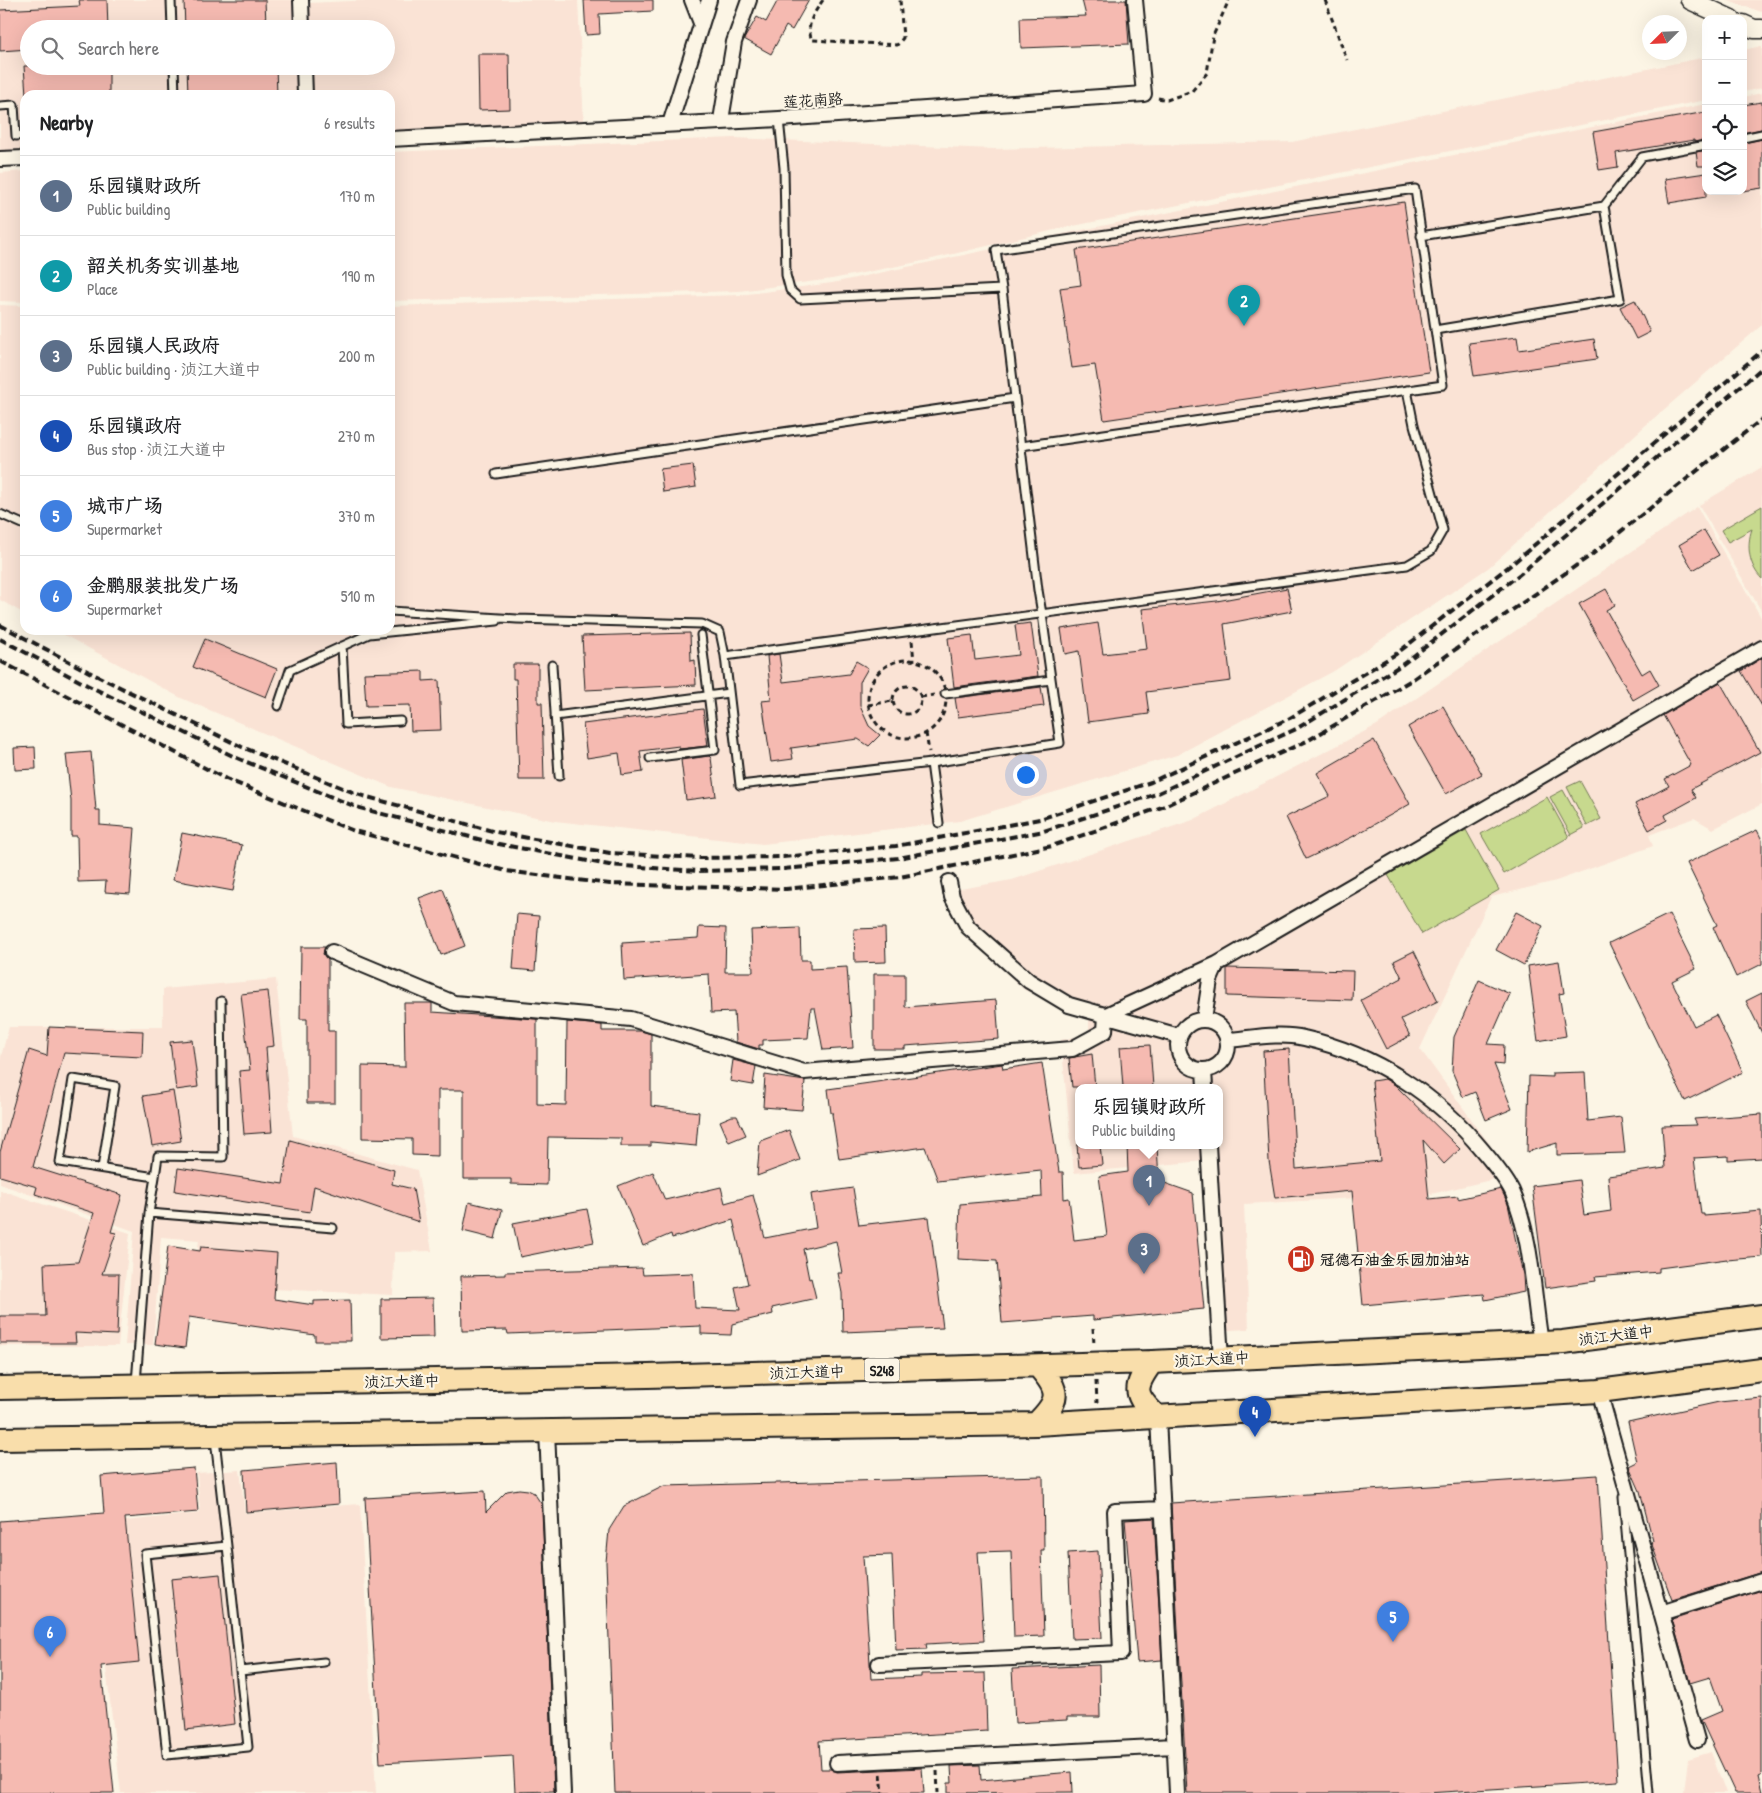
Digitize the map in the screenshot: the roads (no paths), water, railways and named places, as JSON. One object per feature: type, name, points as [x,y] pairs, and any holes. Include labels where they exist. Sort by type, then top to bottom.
[{"type":"main road","name":"浈江大道中","points":[[0,1388],[638,1376],[1152,1362],[1540,1343],[1762,1316]]},
{"type":"main road","points":[[1152,1362],[1140,1379],[1137,1392],[1142,1401],[1158,1418]]},
{"type":"main road","points":[[1036,1424],[1049,1410],[1055,1399],[1052,1383],[1038,1366]]},
{"type":"main road","points":[[0,1438],[1036,1424],[1599,1391],[1762,1370]]},
{"type":"street","points":[[301,0],[302,20]]},
{"type":"street","points":[[692,0],[701,23]]},
{"type":"street","points":[[670,124],[709,0]]},
{"type":"street","points":[[721,120],[734,42],[749,0]]},
{"type":"street","name":"莲花南路","points":[[395,139],[721,120],[779,119],[1144,94],[1135,0]]},
{"type":"street","points":[[1690,0],[1722,15]]},
{"type":"street","points":[[1747,26],[1762,30]]},
{"type":"street","points":[[304,75],[305,90]]},
{"type":"street","points":[[0,159],[20,158]]},
{"type":"street","points":[[1106,1015],[1217,964],[1762,648]]},
{"type":"street","points":[[949,882],[952,897],[968,927],[1030,981],[1069,1004],[1179,1036]]},
{"type":"street","points":[[332,952],[454,1003],[630,1019],[804,1072],[1072,1049],[1105,1031],[1106,1015]]},
{"type":"street","points":[[1204,1019],[1210,980],[1217,964]]},
{"type":"street","points":[[1204,1019],[1219,1025],[1228,1040],[1228,1049],[1220,1064],[1204,1070],[1195,1069],[1182,1059],[1178,1044],[1179,1036],[1189,1024],[1204,1019]]},
{"type":"street","points":[[1228,1040],[1302,1037],[1332,1046],[1368,1059],[1398,1075],[1443,1107],[1482,1149],[1511,1190],[1524,1230],[1540,1343]]},
{"type":"street","points":[[1204,1070],[1205,1084]]},
{"type":"street","points":[[1208,1149],[1221,1359]]},
{"type":"street","points":[[1599,1391],[1697,1740]]},
{"type":"street","points":[[1158,1418],[1176,1793]]},
{"type":"street","points":[[547,1431],[563,1793]]},
{"type":"street","points":[[879,1664],[1121,1653],[1114,1511],[1162,1509]]},
{"type":"street","points":[[1661,1613],[1762,1581]]},
{"type":"street","points":[[837,1763],[1174,1746]]},
{"type":"lane","points":[[171,0],[172,20]]},
{"type":"lane","points":[[175,75],[176,90]]},
{"type":"lane","points":[[0,106],[14,105],[16,136],[20,136]]},
{"type":"lane","points":[[779,119],[784,168],[786,275],[790,290],[800,299],[1002,289]]},
{"type":"lane","points":[[1747,137],[1762,134]]},
{"type":"lane","points":[[1422,236],[1604,206],[1642,157],[1702,146]]},
{"type":"lane","points":[[395,611],[517,619],[702,624],[720,632],[730,693],[740,785],[931,763],[1060,743],[1042,614],[996,250],[1415,189],[1444,385],[1021,446]]},
{"type":"lane","points":[[1435,330],[1620,299],[1604,206]]},
{"type":"lane","points":[[725,656],[1407,565],[1431,551],[1443,530],[1414,425],[1407,390]]},
{"type":"lane","points":[[496,474],[1015,398]]},
{"type":"lane","points":[[0,514],[20,523]]},
{"type":"lane","points":[[395,631],[517,619]]},
{"type":"lane","points":[[278,706],[290,670],[367,635]]},
{"type":"lane","points":[[650,758],[715,750],[701,635]]},
{"type":"lane","points":[[342,646],[346,724],[400,721]]},
{"type":"lane","points":[[552,665],[559,776]]},
{"type":"lane","points":[[945,694],[1051,680]]},
{"type":"lane","points":[[555,716],[730,693]]},
{"type":"lane","points":[[931,763],[939,823]]},
{"type":"lane","points":[[136,1386],[149,1213],[158,1156],[224,1158],[221,1001]]},
{"type":"lane","points":[[102,1168],[115,1086],[73,1079],[60,1162],[155,1177]]},
{"type":"lane","points":[[149,1213],[333,1228]]},
{"type":"lane","points":[[215,1436],[248,1747],[167,1755],[145,1554],[226,1546]]},
{"type":"lane","points":[[1621,1472],[1649,1793]]},
{"type":"lane","points":[[240,1671],[324,1662]]},
{"type":"railway","points":[[0,625],[93,674],[242,747],[360,795],[496,832],[610,853],[699,858],[783,857],[896,846],[1040,819],[1151,782],[1290,718],[1396,654],[1512,564],[1762,351]]},
{"type":"railway","points":[[0,639],[87,685],[237,758],[356,807],[493,843],[609,865],[698,871],[784,869],[898,858],[1044,831],[1156,794],[1296,729],[1403,664],[1520,574],[1762,368]]},
{"type":"railway","points":[[0,661],[226,779],[354,831],[506,871],[610,884],[786,889],[900,877],[1052,846],[1162,807],[1307,741],[1410,681],[1590,556],[1762,419]]},
{"type":"place","name":"韶关机务实训基地","points":[[1244,326]]},
{"type":"place","name":"乐园镇财政所","points":[[1149,1206]]},
{"type":"place","name":"冠德石油金乐园加油站","points":[[1301,1259]]},
{"type":"place","name":"乐园镇人民政府","points":[[1144,1274]]},
{"type":"place","name":"乐园镇政府","points":[[1255,1437]]},
{"type":"place","name":"城市广场","points":[[1393,1642]]},
{"type":"place","name":"金鹏服装批发广场","points":[[50,1657]]}]
